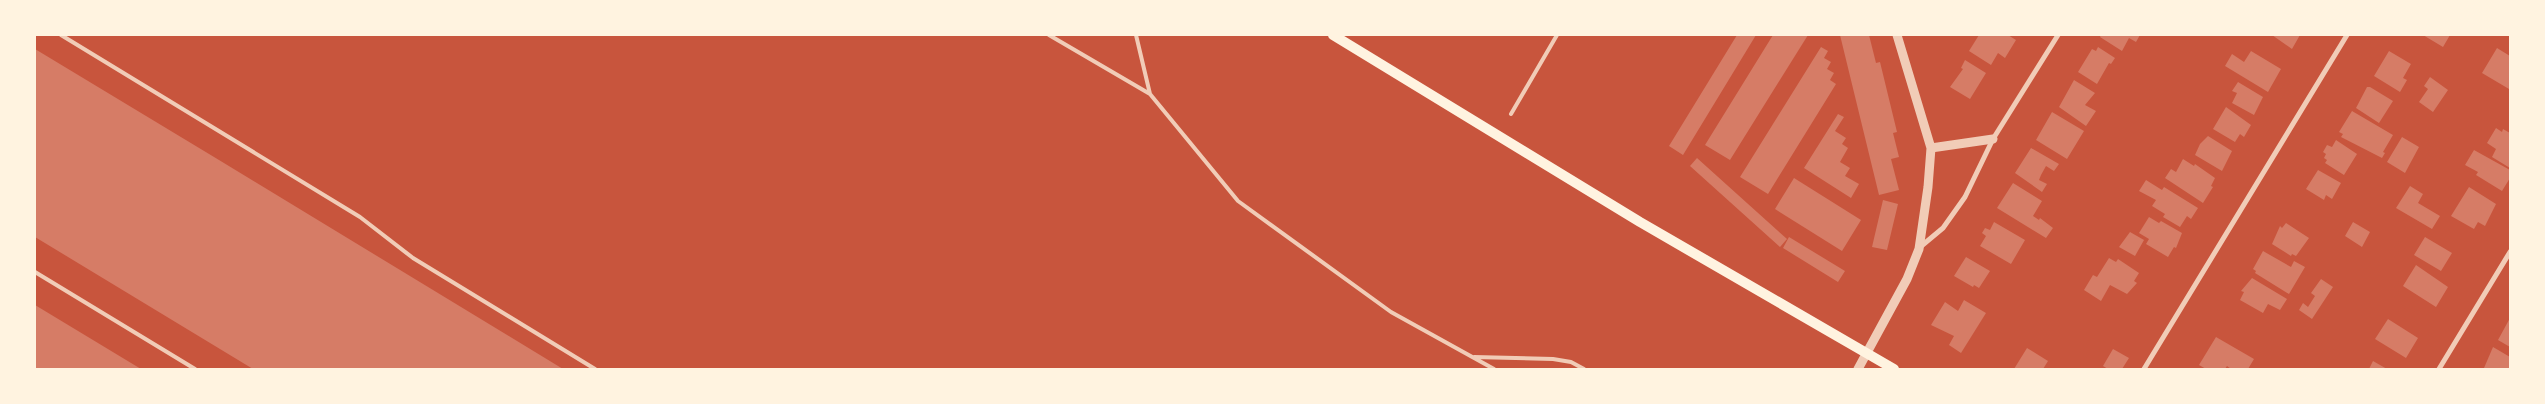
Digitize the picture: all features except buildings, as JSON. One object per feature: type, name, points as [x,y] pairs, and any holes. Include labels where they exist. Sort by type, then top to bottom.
[{"type":"main road","points":[[1333,35],[1640,222],[1894,369]]},
{"type":"street","points":[[1858,369],[1907,279],[1919,249],[1928,187],[1931,148],[1897,35]]},
{"type":"street","points":[[1919,249],[1943,228],[1965,196],[1993,140],[2058,35]]},
{"type":"street","points":[[2144,369],[2348,35]]},
{"type":"street","points":[[1931,148],[1993,140]]},
{"type":"street","points":[[2439,369],[2510,252]]},
{"type":"lane","points":[[61,35],[360,217],[413,258],[595,369]]},
{"type":"lane","points":[[1049,35],[1150,94],[1238,200],[1391,312],[1494,369]]},
{"type":"lane","points":[[1136,35],[1150,94]]},
{"type":"lane","points":[[1511,114],[1557,35]]},
{"type":"lane","points":[[35,272],[195,369]]},
{"type":"lane","points":[[1473,356],[1553,359],[1571,362],[1584,369]]}]
